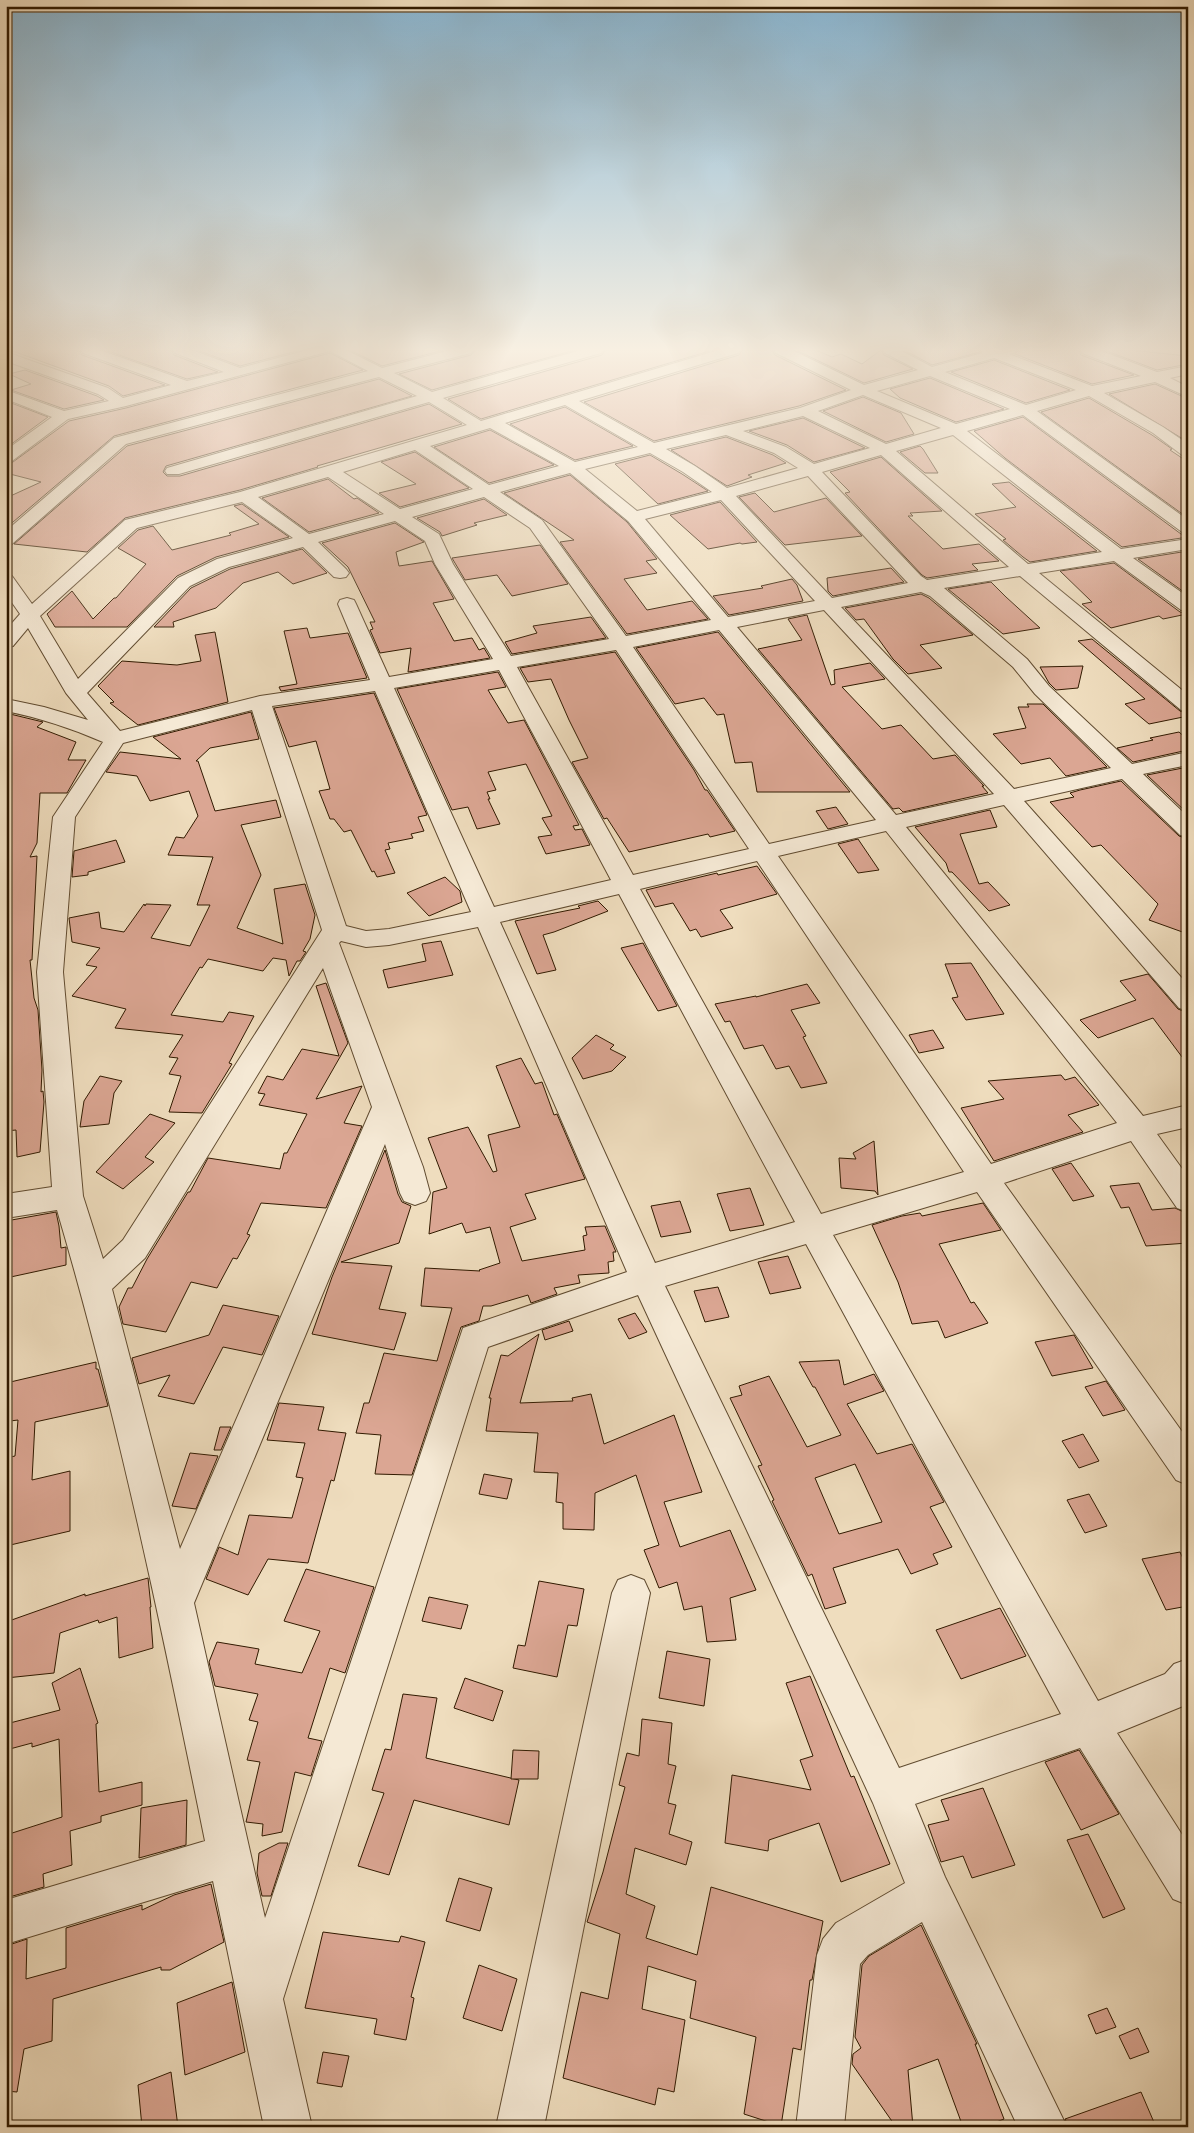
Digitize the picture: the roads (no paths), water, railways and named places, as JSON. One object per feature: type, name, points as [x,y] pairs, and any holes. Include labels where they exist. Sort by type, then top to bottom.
[{"type":"street","points":[[6,458],[17,450]]},
{"type":"street","points":[[6,540],[109,450]]},
{"type":"street","points":[[174,471],[248,450]]},
{"type":"street","points":[[6,642],[30,615],[131,524],[245,496],[403,450]]},
{"type":"street","points":[[425,450],[536,524],[621,643],[984,1178],[1188,1469]]},
{"type":"street","points":[[537,450],[573,467],[634,517],[726,624],[891,823],[1137,1128],[1188,1200]]},
{"type":"street","points":[[76,693],[184,582],[223,563],[573,467],[646,450]]},
{"type":"street","points":[[655,450],[689,469],[725,494],[1009,797],[1188,1002]]},
{"type":"street","points":[[779,450],[812,470],[915,580],[936,592],[1020,664],[1042,690],[1188,830]]},
{"type":"street","points":[[634,517],[725,494],[882,450]]},
{"type":"street","points":[[885,450],[1025,571],[1188,706]]},
{"type":"street","points":[[981,450],[1118,556],[1188,606]]},
{"type":"street","points":[[1080,450],[1188,528]]},
{"type":"street","points":[[330,472],[433,538],[444,564],[505,663],[813,1228],[1089,1725],[1188,1884]]},
{"type":"street","points":[[245,496],[305,539],[340,573]]},
{"type":"street","points":[[6,704],[74,722],[115,739],[260,702],[382,684],[621,643],[923,586],[1188,544]]},
{"type":"street","points":[[6,580],[30,615],[76,693],[115,739]]},
{"type":"street","points":[[346,604],[646,1279],[889,1792],[930,1892],[1043,2127]]},
{"type":"street","points":[[260,702],[331,936],[415,1193]]},
{"type":"street","points":[[115,739],[64,817],[50,972],[68,1196],[95,1285],[175,1603],[288,2127]]},
{"type":"street","points":[[331,936],[366,939],[389,937],[486,917],[891,823],[1188,758]]},
{"type":"street","points":[[95,1285],[134,1249],[331,936]]},
{"type":"street","points":[[175,1603],[386,1107]]},
{"type":"street","points":[[260,2002],[475,1338],[646,1279],[984,1178],[1137,1128],[1188,1116]]},
{"type":"street","points":[[6,1206],[68,1196]]},
{"type":"street","points":[[520,2127],[631,1593]]},
{"type":"street","points":[[889,1792],[1089,1725],[1185,1687]]},
{"type":"street","points":[[6,1922],[229,1855]]},
{"type":"street","points":[[820,2127],[839,1955],[852,1939],[930,1892]]}]
